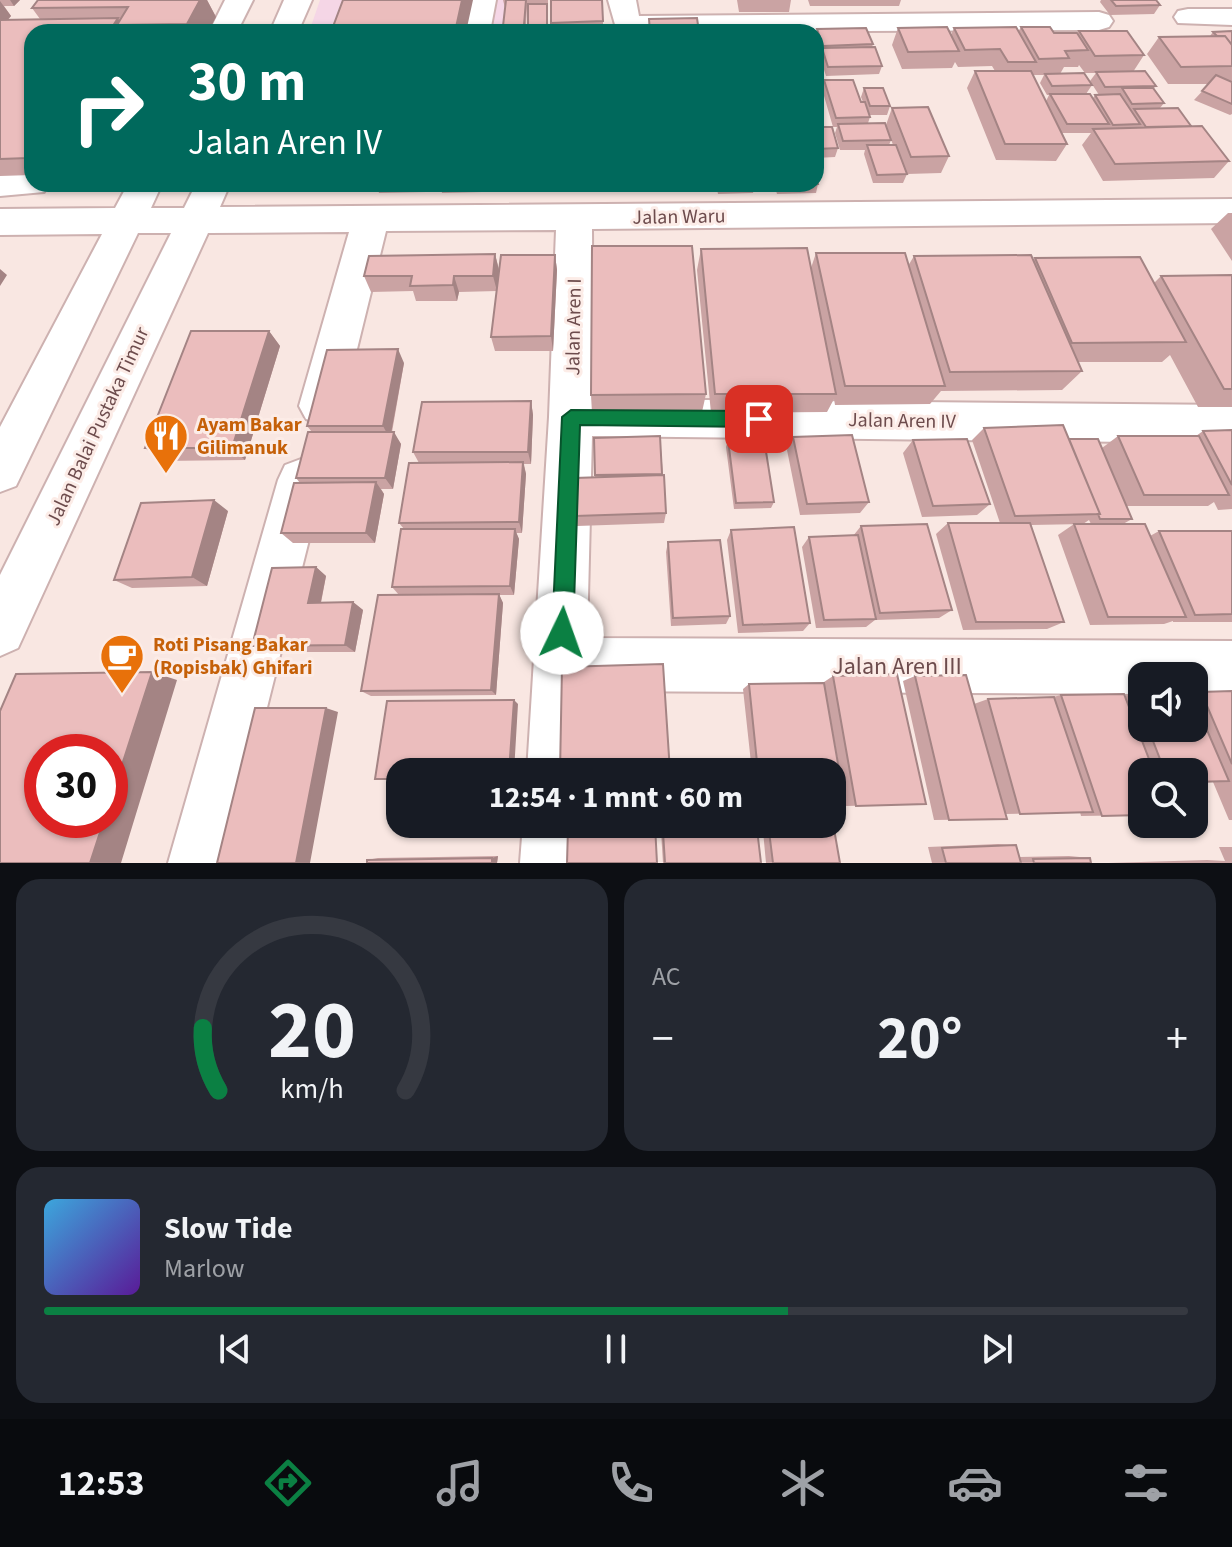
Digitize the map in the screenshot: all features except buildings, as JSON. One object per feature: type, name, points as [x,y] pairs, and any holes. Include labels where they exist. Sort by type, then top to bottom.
[{"type":"street","points":[[227,24],[239,0]]},
{"type":"street","points":[[288,24],[298,0]]},
{"type":"street","points":[[478,24],[482,0]]},
{"type":"street","points":[[622,0],[626,22],[634,24]]},
{"type":"street","points":[[1188,17],[1232,17]]},
{"type":"street","points":[[753,24],[1099,21]]},
{"type":"street","points":[[0,184],[24,184]]},
{"type":"street","points":[[0,472],[141,192]]},
{"type":"street","name":"Jalan Waru","points":[[0,222],[126,221],[204,202],[371,219],[1232,211]]},
{"type":"street","name":"Jalan Balai Pustaka Timur","points":[[0,630],[204,202]]},
{"type":"street","name":"Jalan Aren I","points":[[556,758],[571,417],[574,217]]},
{"type":"street","points":[[198,863],[371,219]]},
{"type":"street","name":"Jalan Aren IV","points":[[571,417],[1232,424]]},
{"type":"street","name":"Jalan Aren III","points":[[561,664],[1232,668]]},
{"type":"street","points":[[550,863],[551,838]]},
{"type":"shaded area","points":[[320,0],[504,0],[504,24],[312,24]]},
{"type":"place","name":"Ayam Bakar Gilimanuk","points":[[166,475]]},
{"type":"place","name":"Roti Pisang Bakar (Ropisbak) Ghifari","points":[[122,695]]},
{"type":"route","points":[[562,633],[571,417],[759,419]]}]
